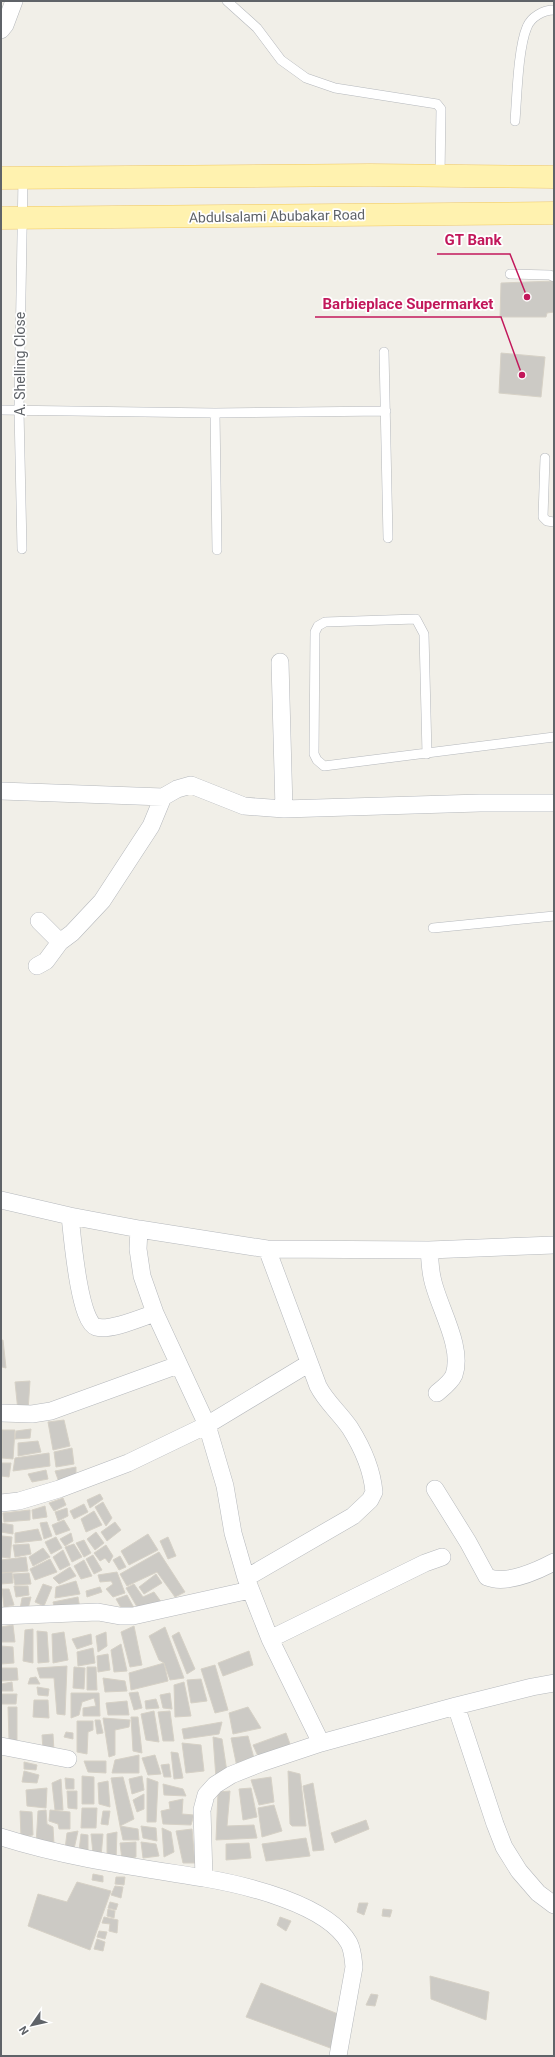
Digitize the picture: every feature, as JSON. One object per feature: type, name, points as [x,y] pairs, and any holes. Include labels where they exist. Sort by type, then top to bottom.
[{"type":"main road","points":[[1,178],[440,176],[554,177]]},
{"type":"main road","name":"Abdulsalami Abubakar Road","points":[[11,218],[554,213]]},
{"type":"street","points":[[1,30],[5,25],[14,1]]},
{"type":"street","points":[[280,662],[284,809]]},
{"type":"street","points":[[1,790],[163,797],[177,789],[191,785],[244,806],[284,809],[480,803],[554,803]]},
{"type":"street","points":[[37,966],[46,961],[60,942],[72,933],[102,901],[151,826],[163,797]]},
{"type":"street","points":[[39,921],[60,942]]},
{"type":"street","points":[[1,1200],[70,1216],[139,1229],[267,1249],[429,1250],[554,1245]]},
{"type":"street","points":[[70,1216],[79,1292],[88,1319],[93,1325],[96,1327],[118,1325],[155,1313]]},
{"type":"street","points":[[139,1229],[138,1249],[142,1276],[155,1313],[207,1425],[225,1486],[233,1533],[248,1584],[270,1639],[321,1743]]},
{"type":"street","points":[[1,1616],[98,1612],[120,1616],[133,1616],[248,1584],[353,1516],[370,1500],[374,1492],[363,1452],[349,1427],[326,1400],[308,1364],[267,1249]]},
{"type":"street","points":[[429,1250],[432,1278],[454,1339],[454,1375],[437,1393]]},
{"type":"street","points":[[1,1503],[19,1501],[60,1489],[128,1463],[207,1425],[308,1364]]},
{"type":"street","points":[[1,1413],[32,1414],[51,1411],[178,1365]]},
{"type":"street","points":[[435,1490],[468,1542],[487,1578],[494,1580],[534,1572],[554,1562]]},
{"type":"street","points":[[270,1639],[424,1563],[442,1557]]},
{"type":"street","points":[[204,1878],[202,1810],[206,1795],[215,1785],[231,1775],[266,1761],[321,1743],[532,1686],[554,1683]]},
{"type":"street","points":[[456,1706],[504,1847],[519,1872],[538,1893],[554,1905]]},
{"type":"street","points":[[1,1746],[68,1759]]},
{"type":"street","points":[[1,1837],[66,1856],[236,1884],[276,1895],[320,1917],[339,1929],[353,1953],[354,1967],[338,2056]]},
{"type":"lane","points":[[227,1],[257,28],[281,60],[306,78],[335,88],[437,104],[441,109],[440,176]]},
{"type":"lane","points":[[515,121],[523,42],[527,26],[535,16],[554,10]]},
{"type":"lane","name":"A. Shelling Close","points":[[22,550],[19,410],[11,218],[23,178]]},
{"type":"lane","points":[[510,274],[554,276]]},
{"type":"lane","points":[[384,352],[388,538]]},
{"type":"lane","points":[[1,410],[215,413],[386,411]]},
{"type":"lane","points":[[215,413],[217,550]]},
{"type":"lane","points":[[545,458],[543,517],[547,521],[554,522]]},
{"type":"lane","points":[[427,754],[424,634],[416,619],[324,622],[318,626],[315,632],[314,754],[317,760],[324,766],[427,754],[554,737]]},
{"type":"lane","points":[[433,928],[554,916]]},
{"type":"building","points":[[554,281],[554,312],[547,313],[546,317],[500,317],[501,283]]},
{"type":"building","points":[[501,353],[545,357],[541,397],[499,393]]},
{"type":"building","points":[[1,1340],[3,1340],[6,1368],[2,1367],[1,1364]]},
{"type":"building","points":[[30,1381],[28,1411],[18,1411],[15,1382]]},
{"type":"building","points":[[64,1420],[70,1446],[53,1450],[48,1422]]},
{"type":"building","points":[[31,1429],[30,1438],[15,1439],[16,1431]]},
{"type":"building","points":[[2,1430],[15,1430],[13,1459],[2,1458]]},
{"type":"building","points":[[38,1441],[41,1452],[18,1456],[18,1443]]},
{"type":"building","points":[[72,1448],[74,1464],[56,1467],[54,1452]]},
{"type":"building","points":[[49,1453],[50,1466],[13,1471],[15,1458]]},
{"type":"building","points":[[1,1463],[11,1463],[9,1477],[1,1476]]},
{"type":"building","points":[[76,1467],[76,1480],[60,1485],[55,1471]]},
{"type":"building","points":[[46,1470],[48,1479],[32,1482],[28,1474]]},
{"type":"building","points":[[100,1494],[103,1499],[90,1508],[87,1500]]},
{"type":"building","points":[[63,1498],[66,1505],[54,1511],[49,1503]]},
{"type":"building","points":[[103,1502],[112,1518],[106,1526],[95,1507]]},
{"type":"building","points":[[84,1504],[88,1512],[74,1519],[70,1511]]},
{"type":"building","points":[[45,1506],[47,1517],[33,1519],[32,1510]]},
{"type":"building","points":[[67,1508],[68,1516],[58,1521],[55,1512]]},
{"type":"building","points":[[30,1510],[30,1520],[4,1522],[3,1513]]},
{"type":"building","points":[[94,1511],[102,1525],[86,1532],[81,1519]]},
{"type":"building","points":[[64,1520],[70,1530],[56,1535],[52,1525]]},
{"type":"building","points":[[47,1522],[52,1536],[44,1539],[40,1523]]},
{"type":"building","points":[[115,1522],[121,1530],[107,1541],[101,1532]]},
{"type":"building","points":[[1,1523],[13,1525],[13,1534],[1,1532]]},
{"type":"building","points":[[38,1529],[42,1540],[15,1543],[15,1533]]},
{"type":"building","points":[[96,1532],[104,1543],[95,1550],[87,1539]]},
{"type":"building","points":[[71,1533],[73,1541],[65,1546],[60,1539]]},
{"type":"building","points":[[148,1534],[158,1550],[129,1565],[121,1551]]},
{"type":"building","points":[[2,1536],[12,1537],[10,1558],[1,1557]]},
{"type":"building","points":[[56,1537],[62,1548],[51,1554],[45,1542]]},
{"type":"building","points":[[168,1537],[176,1556],[168,1559],[160,1541]]},
{"type":"building","points":[[84,1540],[91,1553],[84,1557],[76,1543]]},
{"type":"building","points":[[29,1544],[31,1554],[15,1557],[13,1545]]},
{"type":"building","points":[[74,1544],[82,1557],[72,1562],[65,1547]]},
{"type":"building","points":[[106,1545],[113,1556],[109,1563],[105,1558],[100,1561],[94,1553]]},
{"type":"building","points":[[43,1548],[50,1557],[33,1566],[29,1557]]},
{"type":"building","points":[[63,1550],[70,1565],[60,1570],[53,1557]]},
{"type":"building","points":[[159,1552],[185,1592],[175,1597],[157,1572],[127,1586],[120,1574]]},
{"type":"building","points":[[93,1555],[102,1570],[94,1574],[86,1559]]},
{"type":"building","points":[[120,1556],[126,1567],[119,1570],[113,1560]]},
{"type":"building","points":[[26,1557],[28,1571],[1,1573],[1,1560]]},
{"type":"building","points":[[50,1559],[57,1572],[35,1580],[30,1569]]},
{"type":"building","points":[[84,1560],[92,1576],[81,1579],[74,1566]]},
{"type":"building","points":[[70,1567],[76,1576],[59,1584],[53,1578]]},
{"type":"building","points":[[12,1572],[13,1583],[1,1584],[1,1573]]},
{"type":"building","points":[[117,1572],[125,1593],[113,1597],[106,1589],[113,1584],[111,1581],[100,1582],[98,1575]]},
{"type":"building","points":[[29,1573],[31,1584],[15,1585],[13,1574]]},
{"type":"building","points":[[156,1574],[162,1583],[144,1594],[139,1587]]},
{"type":"building","points":[[76,1581],[80,1594],[55,1598],[56,1587]]},
{"type":"building","points":[[43,1584],[52,1587],[44,1606],[35,1602]]},
{"type":"building","points":[[134,1584],[143,1597],[154,1592],[162,1603],[140,1612],[126,1588]]},
{"type":"building","points":[[14,1586],[28,1586],[29,1595],[16,1597]]},
{"type":"building","points":[[100,1587],[102,1592],[87,1597],[86,1591]]},
{"type":"building","points":[[2,1589],[9,1589],[14,1605],[4,1607]]},
{"type":"building","points":[[127,1595],[134,1608],[124,1613],[116,1599]]},
{"type":"building","points":[[31,1597],[28,1609],[20,1609],[22,1598]]},
{"type":"building","points":[[78,1597],[80,1609],[55,1610],[53,1602]]},
{"type":"building","points":[[13,1625],[15,1642],[1,1642],[1,1627]]},
{"type":"building","points":[[134,1626],[142,1665],[130,1667],[121,1632]]},
{"type":"building","points":[[165,1627],[184,1678],[170,1680],[164,1663],[159,1660],[149,1636]]},
{"type":"building","points":[[33,1629],[33,1663],[23,1661],[25,1630]]},
{"type":"building","points":[[37,1631],[47,1632],[49,1662],[38,1663]]},
{"type":"building","points":[[64,1632],[68,1660],[53,1663],[52,1634]]},
{"type":"building","points":[[106,1632],[107,1646],[98,1652],[96,1636]]},
{"type":"building","points":[[179,1632],[195,1669],[187,1674],[172,1636]]},
{"type":"building","points":[[91,1634],[92,1644],[77,1649],[72,1639]]},
{"type":"building","points":[[121,1644],[127,1671],[114,1672],[111,1650]]},
{"type":"building","points":[[1,1646],[13,1647],[14,1663],[1,1664]]},
{"type":"building","points":[[93,1648],[95,1663],[78,1666],[77,1652]]},
{"type":"building","points":[[249,1651],[253,1665],[223,1676],[218,1663]]},
{"type":"building","points":[[108,1654],[110,1670],[98,1672],[97,1656]]},
{"type":"building","points":[[164,1663],[168,1681],[131,1690],[129,1673]]},
{"type":"building","points":[[215,1665],[228,1710],[215,1713],[201,1669]]},
{"type":"building","points":[[67,1666],[65,1715],[57,1714],[54,1678],[40,1678],[37,1668]]},
{"type":"building","points":[[74,1667],[85,1668],[84,1689],[73,1688]]},
{"type":"building","points":[[87,1667],[96,1667],[97,1690],[87,1690]]},
{"type":"building","points":[[1,1668],[17,1668],[18,1680],[1,1681]]},
{"type":"building","points":[[36,1677],[40,1684],[28,1684],[30,1678]]},
{"type":"building","points":[[103,1678],[125,1681],[127,1691],[105,1692]]},
{"type":"building","points":[[201,1679],[207,1701],[191,1703],[187,1680]]},
{"type":"building","points":[[12,1682],[13,1691],[1,1691],[1,1684]]},
{"type":"building","points":[[184,1682],[191,1716],[175,1717],[174,1685]]},
{"type":"building","points":[[37,1687],[49,1689],[48,1696],[38,1695]]},
{"type":"building","points":[[138,1692],[142,1708],[134,1710],[129,1693]]},
{"type":"building","points":[[71,1693],[99,1693],[100,1716],[83,1716],[83,1708],[96,1706],[94,1698],[82,1702],[79,1715],[71,1718]]},
{"type":"building","points":[[170,1693],[172,1709],[163,1708],[160,1695]]},
{"type":"building","points":[[1,1694],[17,1694],[16,1704],[1,1704]]},
{"type":"building","points":[[156,1699],[159,1708],[146,1709],[145,1701]]},
{"type":"building","points":[[34,1700],[48,1700],[49,1718],[33,1717]]},
{"type":"building","points":[[127,1701],[129,1715],[108,1715],[106,1703]]},
{"type":"building","points":[[8,1707],[17,1707],[17,1742],[9,1740]]},
{"type":"building","points":[[248,1707],[261,1728],[233,1734],[229,1713]]},
{"type":"building","points":[[154,1711],[159,1742],[146,1740],[141,1714]]},
{"type":"building","points":[[170,1711],[174,1741],[163,1741],[158,1712]]},
{"type":"building","points":[[131,1717],[138,1717],[142,1753],[133,1751]]},
{"type":"building","points":[[103,1718],[130,1720],[129,1727],[115,1730],[115,1755],[109,1757]]},
{"type":"building","points":[[95,1720],[100,1720],[103,1733],[97,1734]]},
{"type":"building","points":[[77,1721],[93,1721],[93,1730],[88,1732],[87,1754],[77,1752]]},
{"type":"building","points":[[222,1722],[219,1734],[184,1739],[182,1729]]},
{"type":"building","points":[[66,1732],[73,1733],[73,1739],[64,1737]]},
{"type":"building","points":[[286,1733],[293,1752],[261,1763],[253,1745]]},
{"type":"building","points":[[53,1734],[54,1751],[43,1751],[42,1735]]},
{"type":"building","points":[[248,1736],[255,1762],[237,1767],[231,1738]]},
{"type":"building","points":[[213,1737],[222,1739],[227,1772],[216,1778]]},
{"type":"building","points":[[182,1743],[201,1745],[204,1771],[186,1773]]},
{"type":"building","points":[[171,1752],[178,1753],[183,1778],[174,1779]]},
{"type":"building","points":[[139,1755],[139,1773],[112,1773],[115,1760]]},
{"type":"building","points":[[155,1755],[161,1774],[148,1775],[142,1758]]},
{"type":"building","points":[[84,1761],[106,1761],[106,1773],[88,1772]]},
{"type":"building","points":[[24,1762],[37,1765],[36,1770],[24,1769]]},
{"type":"building","points":[[169,1764],[171,1777],[164,1777],[161,1765]]},
{"type":"building","points":[[24,1771],[39,1775],[37,1783],[22,1782]]},
{"type":"building","points":[[288,1771],[300,1774],[306,1826],[292,1826],[290,1824]]},
{"type":"building","points":[[82,1776],[94,1777],[94,1804],[82,1804]]},
{"type":"building","points":[[142,1776],[144,1790],[132,1794],[129,1779]]},
{"type":"building","points":[[123,1777],[134,1819],[120,1826],[111,1778]]},
{"type":"building","points":[[271,1777],[274,1802],[259,1805],[251,1780]]},
{"type":"building","points":[[65,1778],[74,1779],[74,1789],[66,1789]]},
{"type":"building","points":[[147,1778],[158,1782],[156,1822],[147,1822]]},
{"type":"building","points":[[61,1779],[63,1810],[55,1810],[52,1783]]},
{"type":"building","points":[[108,1781],[110,1807],[99,1804],[98,1783]]},
{"type":"building","points":[[313,1783],[324,1850],[313,1851],[303,1786]]},
{"type":"building","points":[[163,1784],[183,1789],[186,1796],[164,1795]]},
{"type":"building","points":[[47,1788],[46,1808],[27,1806],[26,1790]]},
{"type":"building","points":[[251,1788],[257,1817],[243,1820],[239,1789]]},
{"type":"building","points":[[67,1791],[77,1791],[77,1809],[68,1808]]},
{"type":"building","points":[[230,1791],[227,1826],[254,1825],[257,1838],[216,1840],[218,1792]]},
{"type":"building","points":[[144,1794],[144,1809],[137,1812],[133,1800]]},
{"type":"building","points":[[183,1799],[182,1814],[194,1815],[191,1825],[163,1824],[161,1811],[170,1809],[169,1802]]},
{"type":"building","points":[[274,1805],[282,1831],[262,1837],[258,1808]]},
{"type":"building","points":[[82,1808],[97,1808],[96,1828],[81,1828]]},
{"type":"building","points":[[46,1810],[47,1824],[53,1827],[54,1844],[36,1844],[38,1811]]},
{"type":"building","points":[[50,1810],[70,1812],[70,1829],[59,1829],[58,1824],[49,1821]]},
{"type":"building","points":[[20,1811],[32,1812],[33,1835],[21,1837]]},
{"type":"building","points":[[103,1811],[110,1811],[108,1825],[101,1824]]},
{"type":"building","points":[[366,1820],[369,1829],[335,1843],[331,1833]]},
{"type":"building","points":[[120,1826],[138,1829],[139,1840],[123,1840]]},
{"type":"building","points":[[141,1826],[156,1828],[157,1841],[143,1838]]},
{"type":"building","points":[[162,1828],[171,1832],[174,1852],[164,1857]]},
{"type":"building","points":[[192,1829],[195,1863],[183,1863],[176,1831]]},
{"type":"building","points":[[78,1831],[74,1849],[65,1849],[67,1833]]},
{"type":"building","points":[[117,1832],[116,1860],[107,1858],[107,1834]]},
{"type":"building","points":[[81,1834],[88,1835],[88,1855],[79,1851]]},
{"type":"building","points":[[91,1834],[103,1834],[101,1857],[93,1853]]},
{"type":"building","points":[[306,1838],[310,1856],[266,1861],[262,1844]]},
{"type":"building","points":[[136,1842],[136,1857],[122,1860],[120,1843]]},
{"type":"building","points":[[141,1842],[156,1844],[159,1856],[143,1858]]},
{"type":"building","points":[[249,1843],[251,1858],[226,1860],[226,1844]]},
{"type":"building","points":[[93,1874],[103,1876],[103,1882],[92,1880]]},
{"type":"building","points":[[116,1877],[125,1877],[124,1885],[115,1884]]},
{"type":"building","points":[[77,1882],[111,1891],[90,1950],[28,1926],[38,1894],[67,1902]]},
{"type":"building","points":[[115,1886],[123,1887],[121,1898],[111,1895]]},
{"type":"building","points":[[110,1902],[118,1904],[116,1910],[108,1908]]},
{"type":"building","points":[[359,1903],[368,1903],[364,1915],[357,1912]]},
{"type":"building","points":[[108,1909],[115,1911],[114,1918],[107,1916]]},
{"type":"building","points":[[383,1909],[392,1910],[390,1917],[382,1916]]},
{"type":"building","points":[[104,1917],[118,1920],[117,1933],[109,1931],[110,1924],[102,1923]]},
{"type":"building","points":[[280,1917],[291,1921],[286,1931],[277,1925]]},
{"type":"building","points":[[99,1931],[107,1932],[105,1939],[97,1937]]},
{"type":"building","points":[[97,1939],[105,1942],[103,1951],[94,1949]]},
{"type":"building","points":[[430,1976],[489,1992],[486,2020],[431,1999]]},
{"type":"building","points":[[261,1983],[338,2014],[333,2049],[246,2017]]},
{"type":"building","points":[[371,1994],[378,1995],[375,2006],[366,2005]]},
{"type":"place","name":"GT Bank","points":[[527,297]]},
{"type":"place","name":"Barbieplace Supermarket","points":[[522,375]]}]
